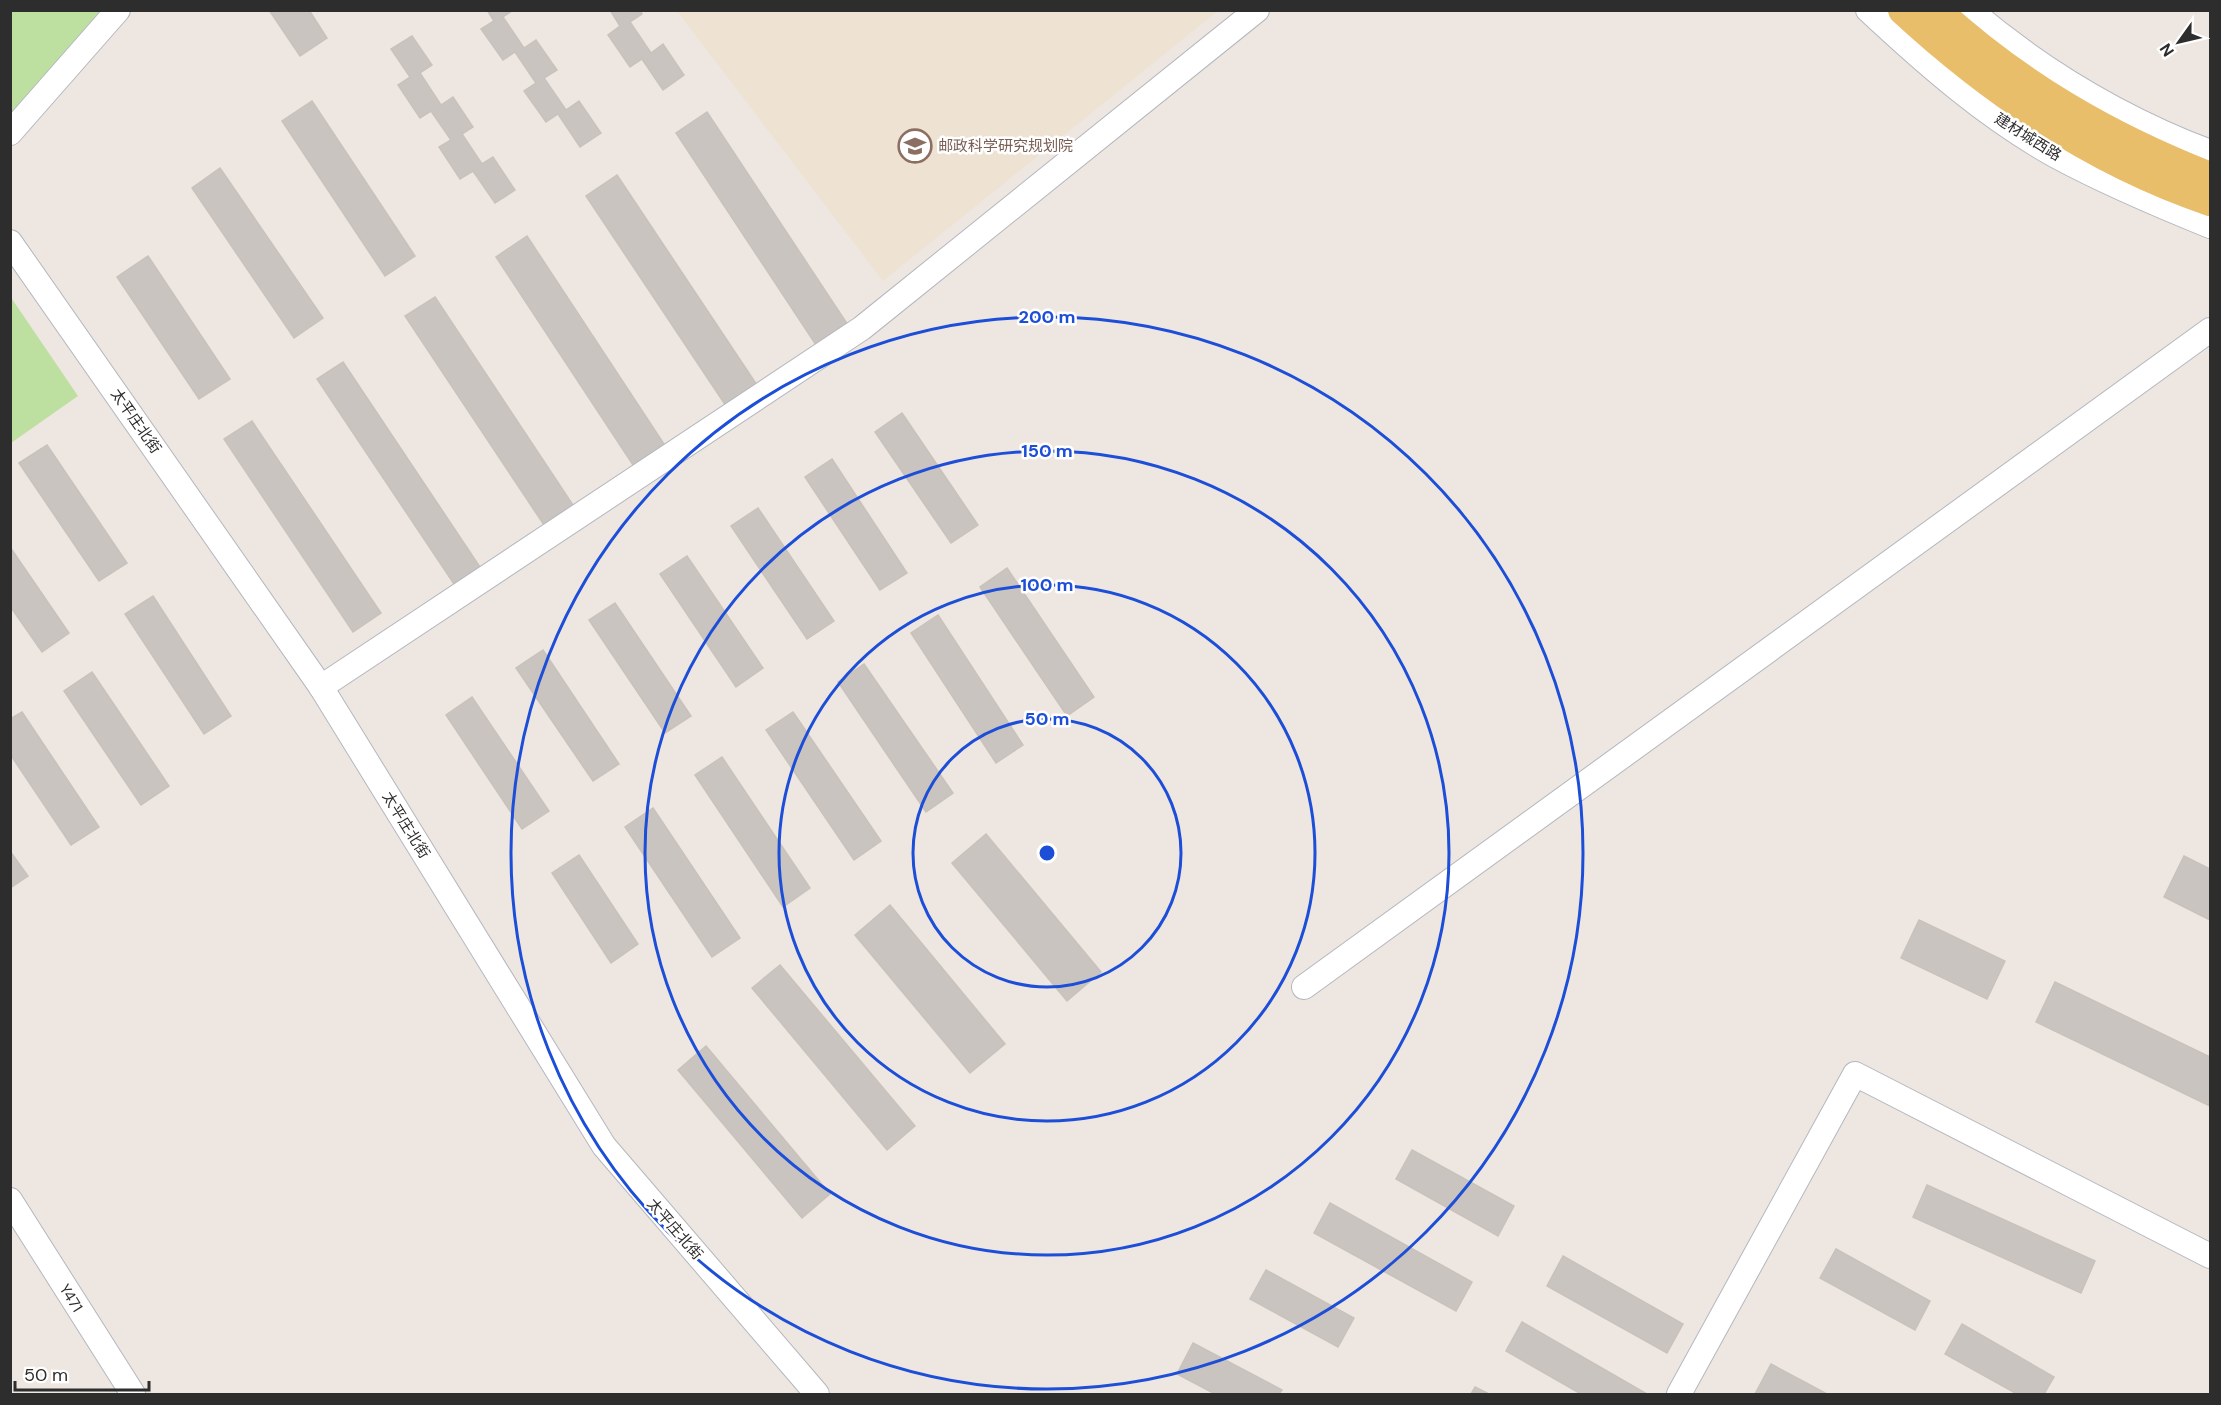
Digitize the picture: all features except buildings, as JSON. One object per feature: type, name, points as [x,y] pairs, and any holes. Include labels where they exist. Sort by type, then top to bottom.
[{"type":"main road","name":"建材城西路","points":[[1903,10],[1959,60],[2041,118],[2112,159],[2166,184],[2211,201]]},
{"type":"main road","points":[[1936,10],[2012,73],[2068,110],[2124,141],[2211,177]]},
{"type":"street","points":[[10,133],[118,10]]},
{"type":"street","points":[[321,687],[862,328],[1257,10]]},
{"type":"street","name":"建材城西路","points":[[1868,10],[1958,90],[2046,150],[2121,188],[2211,226]]},
{"type":"street","points":[[1970,10],[2026,54],[2090,95],[2146,126],[2211,152]]},
{"type":"street","name":"太平庄北街","points":[[10,242],[321,687],[604,1146],[817,1395]]},
{"type":"street","points":[[1304,987],[2211,330]]},
{"type":"street","points":[[1679,1395],[1855,1074],[2211,1256]]},
{"type":"street","name":"Y471","points":[[10,1200],[133,1395]]},
{"type":"shaded area","name":"邮政科学研究规划院","points":[[677,11],[1218,11],[883,281]]},
{"type":"green space","points":[[11,11],[108,11],[11,119]]},
{"type":"green space","points":[[10,296],[78,396],[11,443],[10,443]]},
{"type":"place","name":"邮政科学研究规划院","points":[[915,146]]}]
